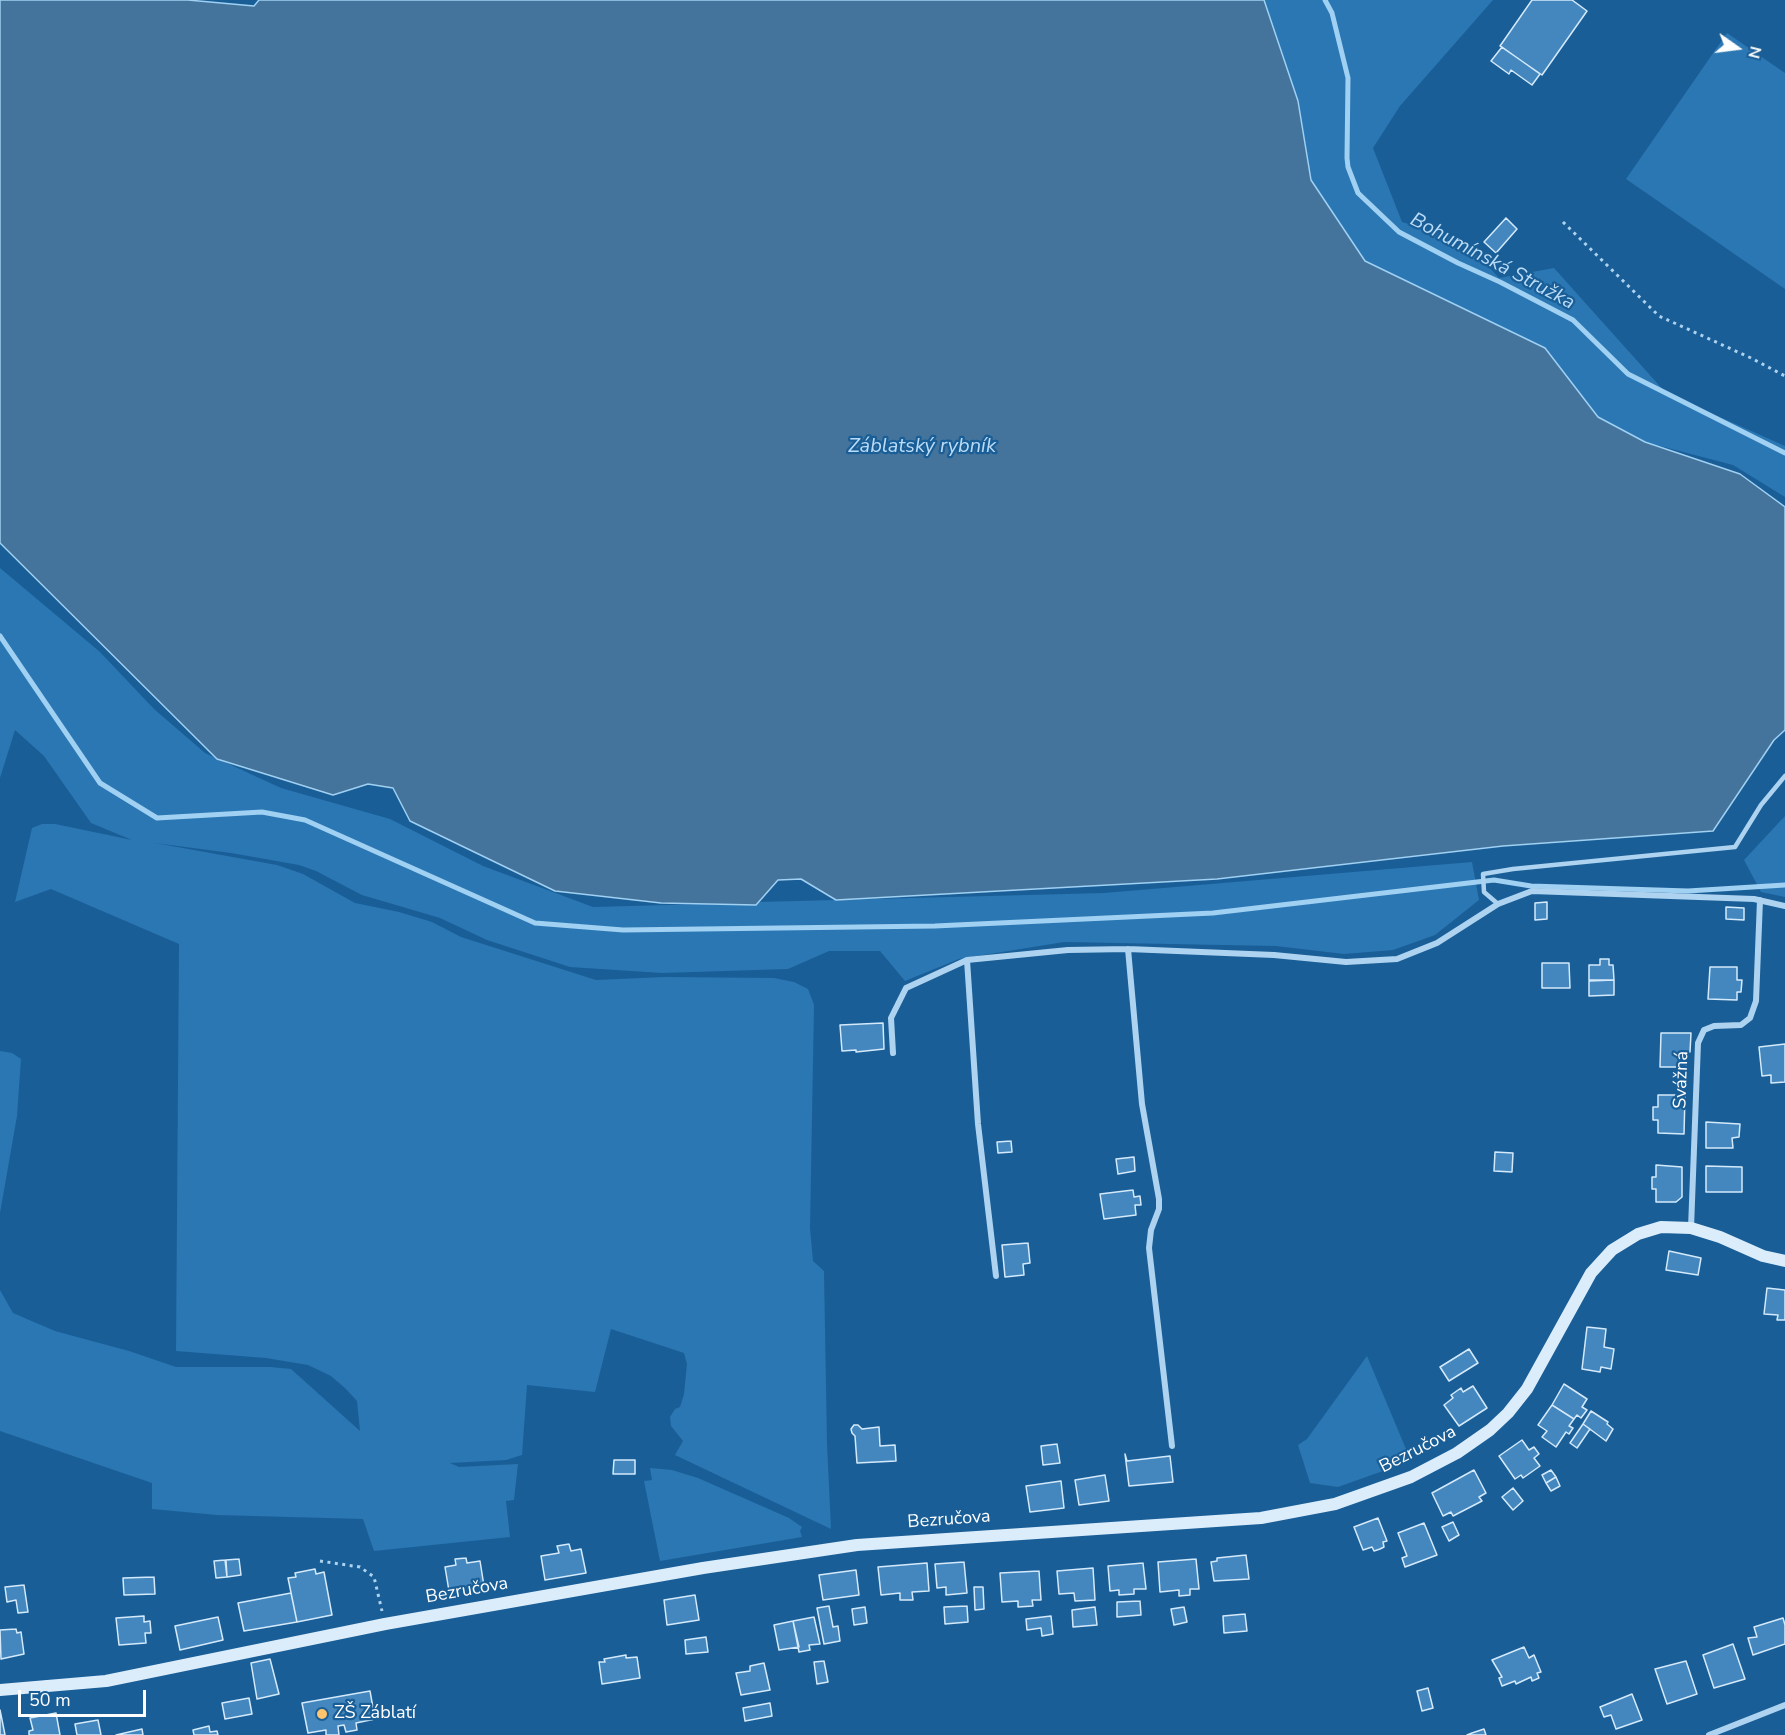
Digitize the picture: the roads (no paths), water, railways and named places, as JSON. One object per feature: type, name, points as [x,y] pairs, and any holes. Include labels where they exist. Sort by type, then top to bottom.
[{"type":"main road","name":"Bezručova","points":[[0,1690],[117,1680],[385,1624],[703,1568],[857,1545],[1262,1518],[1310,1510],[1360,1496],[1411,1477],[1442,1461],[1490,1430],[1508,1413],[1541,1365],[1591,1273],[1612,1250],[1638,1234],[1651,1229],[1673,1226],[1691,1228],[1720,1237],[1763,1256],[1785,1261]]},
{"type":"street","points":[[893,1053],[891,1018],[906,988],[967,960],[1068,950],[1128,949],[1274,954],[1346,962],[1397,959],[1437,943],[1498,904],[1532,891],[1760,900],[1785,906]]},
{"type":"street","name":"Svážná","points":[[1691,1228],[1698,1043],[1704,1030],[1714,1026],[1741,1026],[1750,1018],[1756,1001],[1760,900]]},
{"type":"street","points":[[1128,949],[1142,1104],[1159,1199],[1159,1209],[1151,1230],[1149,1248],[1172,1446]]},
{"type":"street","points":[[967,960],[978,1124],[996,1276]]},
{"type":"street","points":[[1709,1735],[1785,1706]]},
{"type":"lane","points":[[1498,904],[1484,892],[1483,874],[1735,847],[1761,805],[1785,776]]},
{"type":"water","name":"Záblatský rybník","points":[[0,0],[188,0],[254,6],[259,0],[1264,0],[1298,101],[1311,180],[1365,261],[1545,348],[1598,417],[1645,442],[1740,474],[1785,507],[1785,730],[1774,740],[1713,831],[1503,846],[1217,879],[836,900],[801,879],[778,880],[756,905],[661,903],[555,891],[410,821],[393,788],[368,784],[333,795],[217,759],[0,543]]},
{"type":"waterway","name":"Bohumínská Stružka","points":[[1325,0],[1332,13],[1348,78],[1347,158],[1358,193],[1399,232],[1573,320],[1628,374],[1785,453]]},
{"type":"waterway","points":[[0,636],[100,783],[157,818],[262,812],[305,820],[535,923],[623,930],[935,926],[1213,913],[1494,880],[1531,886],[1688,891],[1785,885]]},
{"type":"place","name":"ZŠ Záblatí","points":[[322,1714]]}]
